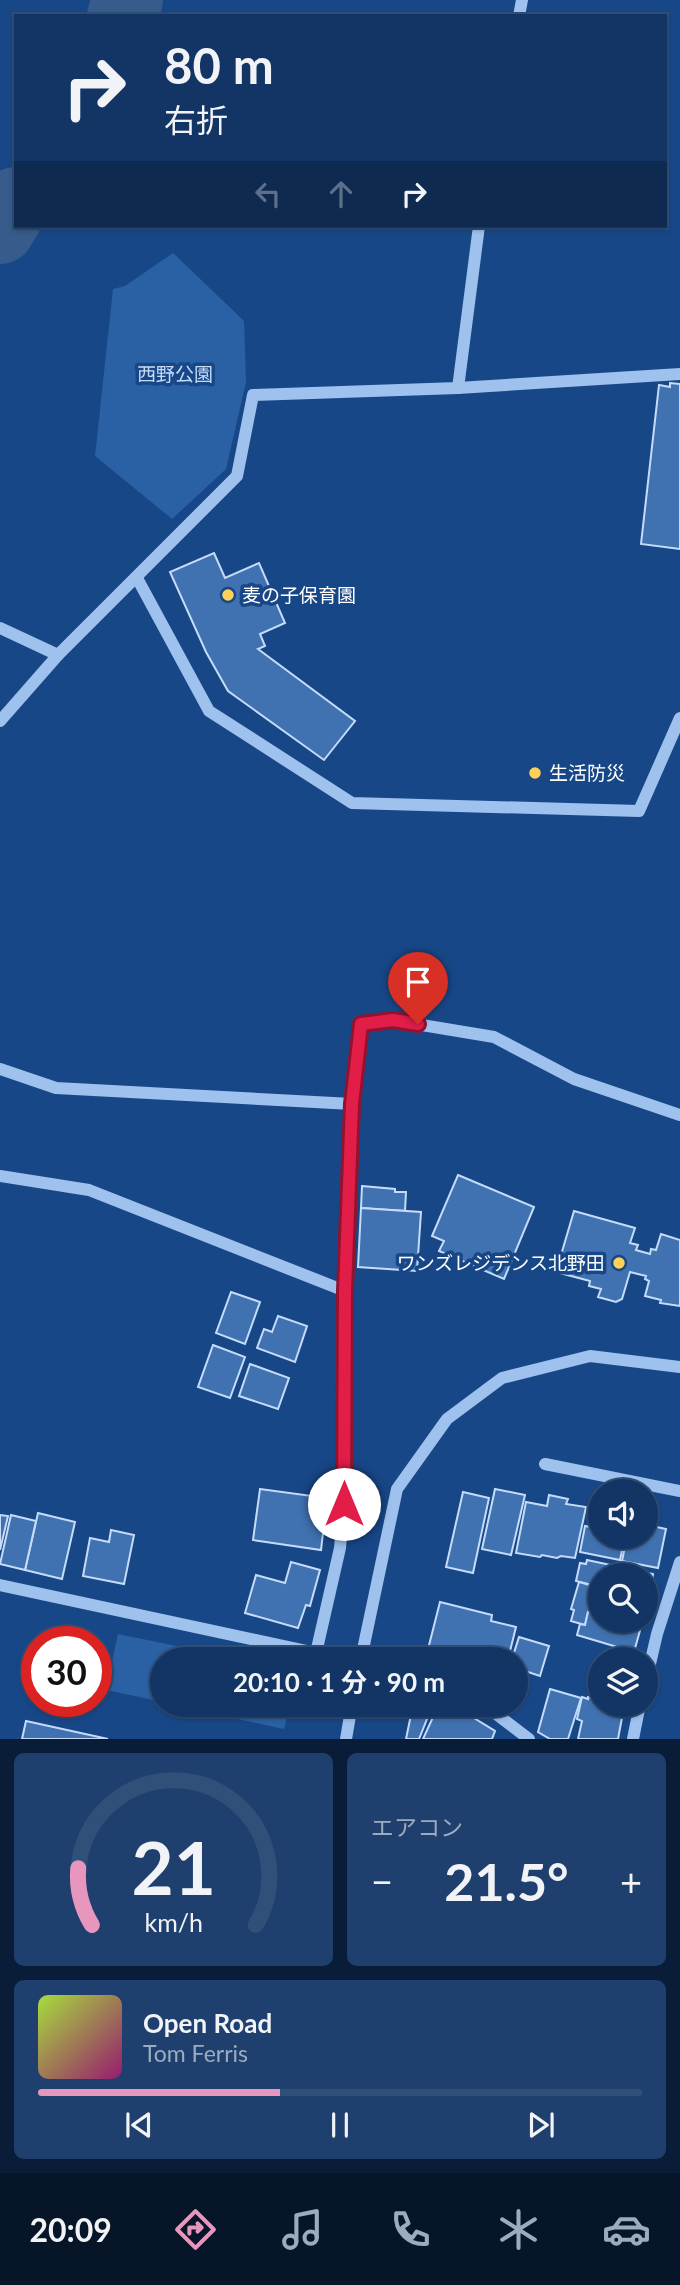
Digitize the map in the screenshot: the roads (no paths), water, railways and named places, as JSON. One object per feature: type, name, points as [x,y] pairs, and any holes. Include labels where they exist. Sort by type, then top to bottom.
[{"type":"street","points":[[458,388],[479,228]]},
{"type":"street","points":[[0,721],[58,655],[237,476],[253,395],[458,388],[680,374]]},
{"type":"street","points":[[137,578],[209,711],[352,803],[639,811],[680,718]]},
{"type":"street","points":[[0,628],[58,655]]},
{"type":"street","points":[[317,1647],[340,1548],[344,1504],[345,1291],[352,1104],[361,1024],[393,1020],[494,1037],[574,1079],[680,1115]]},
{"type":"street","points":[[0,1069],[56,1088],[352,1104]]},
{"type":"street","points":[[0,1176],[89,1191],[345,1291]]},
{"type":"street","points":[[363,1647],[397,1489],[447,1419],[502,1378],[590,1356],[680,1367]]},
{"type":"street","points":[[545,1464],[680,1491]]},
{"type":"street","points":[[654,1647],[680,1562]]},
{"type":"street","points":[[0,1585],[288,1647]]},
{"type":"street","points":[[346,1739],[350,1717]]},
{"type":"street","points":[[500,1717],[529,1739]]},
{"type":"street","points":[[633,1739],[637,1717]]},
{"type":"waterway","points":[[123,14],[128,0]]},
{"type":"waterway","points":[[0,229],[14,205]]},
{"type":"place","name":"麦の子保育園","points":[[228,595]]},
{"type":"place","name":"生活防災","points":[[535,773]]},
{"type":"place","name":"ワンズレジデンス北野田","points":[[619,1263]]},
{"type":"park label","name":"西野公園","points":[[175,374]]}]
